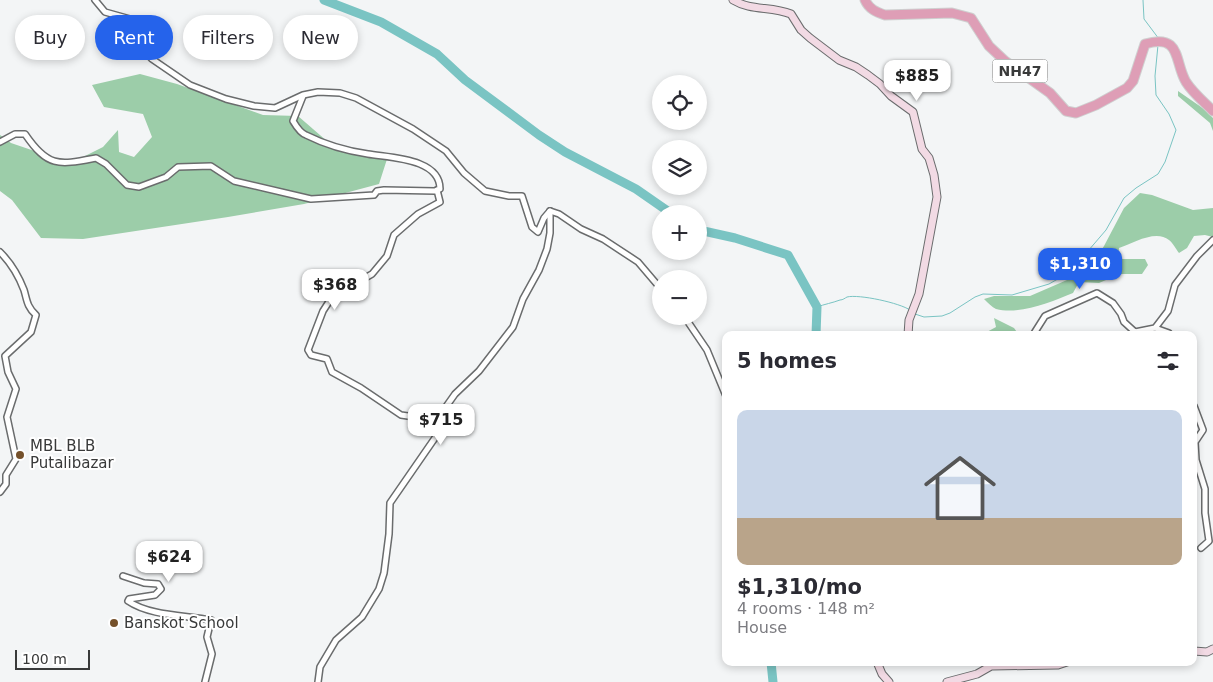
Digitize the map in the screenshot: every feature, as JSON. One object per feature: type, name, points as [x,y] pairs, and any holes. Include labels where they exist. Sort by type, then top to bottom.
[{"type":"highway","name":"NH47","points":[[865,0],[867,6],[885,15],[952,13],[971,18],[989,46],[1005,61],[1050,93],[1066,111],[1076,114],[1127,88],[1133,81],[1141,51],[1145,44],[1153,41],[1167,44],[1174,48],[1185,82],[1213,111]]},
{"type":"main road","points":[[733,0],[753,8],[771,8],[791,14],[801,30],[810,38],[840,60],[868,74],[891,96],[912,112],[922,149],[929,158],[937,197],[919,294],[909,320],[908,331]]},
{"type":"main road","points":[[1197,651],[1207,652],[1213,649]]},
{"type":"main road","points":[[879,666],[882,674],[889,682]]},
{"type":"main road","points":[[947,682],[977,674],[991,666]]},
{"type":"street","points":[[95,0],[105,12],[130,19],[138,31],[141,47],[152,59],[190,85],[226,99],[254,106],[275,108],[303,95],[318,92],[340,92],[356,98],[413,129],[446,152],[464,173],[485,191],[509,196],[522,196],[532,227],[538,232],[544,218],[550,211]]},
{"type":"street","points":[[303,95],[293,121],[303,134],[338,148],[368,154],[392,156],[415,162],[436,175],[440,183],[440,189],[437,190]]},
{"type":"street","points":[[0,142],[15,134],[25,134],[34,147],[50,161],[70,163],[96,158],[106,164],[128,185],[139,187],[166,177],[178,168],[211,166],[234,181],[311,199],[374,195],[377,191],[384,190],[437,190]]},
{"type":"street","points":[[437,190],[440,202],[418,214],[394,234],[387,256],[372,274],[332,298],[323,311],[308,350],[311,356],[327,359],[332,372],[361,388],[401,415],[428,419],[438,418]]},
{"type":"street","points":[[550,211],[559,214],[582,229],[603,239],[638,262],[652,278]]},
{"type":"street","points":[[318,682],[320,667],[336,640],[362,617],[379,589],[386,564],[390,503],[437,435],[438,418],[455,394],[479,371],[513,327],[523,299],[539,270],[547,249],[550,233],[550,211]]},
{"type":"street","points":[[1155,328],[1168,311],[1175,285],[1197,256],[1213,240]]},
{"type":"street","points":[[0,252],[17,276],[24,290],[29,309],[36,315],[31,332],[5,356],[8,372],[16,389],[7,417],[16,459],[6,475],[6,484],[0,492]]},
{"type":"street","points":[[1035,331],[1045,316],[1096,293],[1113,303],[1122,314],[1124,322],[1134,331]]},
{"type":"street","points":[[690,325],[707,350],[722,386]]},
{"type":"street","points":[[1140,331],[1155,328],[1163,331]]},
{"type":"street","points":[[1197,414],[1203,430],[1197,439]]},
{"type":"street","points":[[1197,463],[1205,489],[1205,513],[1209,541],[1200,548]]},
{"type":"street","points":[[123,576],[144,583],[158,584],[161,589],[155,595],[129,599],[128,601],[138,607],[161,613],[211,620],[207,637],[212,654],[205,682]]},
{"type":"green space","points":[[140,74],[177,84],[263,115],[298,116],[328,142],[388,156],[379,184],[304,204],[228,217],[83,239],[41,238],[12,200],[0,191],[0,135],[11,143],[58,159],[77,160],[103,147],[118,130],[119,152],[134,157],[152,137],[143,114],[104,107],[92,85]]},
{"type":"green space","points":[[1178,91],[1204,109],[1213,118],[1213,131],[1210,123],[1178,96]]},
{"type":"green space","points":[[1140,193],[1152,195],[1193,210],[1213,208],[1213,237],[1205,235],[1194,236],[1187,248],[1179,253],[1170,241],[1164,237],[1151,236],[1138,240],[1119,248],[1118,259],[1145,259],[1148,265],[1142,274],[1120,274],[1099,283],[1079,282],[1073,293],[1035,307],[1015,310],[996,309],[984,299],[994,296],[1030,296],[1091,267],[1124,208]]},
{"type":"green space","points":[[994,318],[1014,328],[1016,331],[989,331],[996,327]]},
{"type":"waterway","points":[[324,0],[381,22],[437,54],[465,80],[539,135],[565,152],[636,189],[659,205]]},
{"type":"waterway","points":[[1143,0],[1144,19],[1159,39]]},
{"type":"waterway","points":[[915,314],[924,317],[942,316],[983,294],[1012,295],[1049,284],[1070,272],[1106,230],[1124,198],[1158,174],[1165,162],[1176,130],[1169,114],[1156,95],[1155,76],[1158,45]]},
{"type":"waterway","points":[[707,232],[735,238],[788,255],[817,307],[816,331]]},
{"type":"waterway","points":[[817,307],[853,296],[889,302],[910,310]]},
{"type":"waterway","points":[[771,666],[773,682]]},
{"type":"place","name":"MBL BLB Putalibazar","points":[[20,455]]},
{"type":"place","name":"Banskot School","points":[[114,623]]}]
